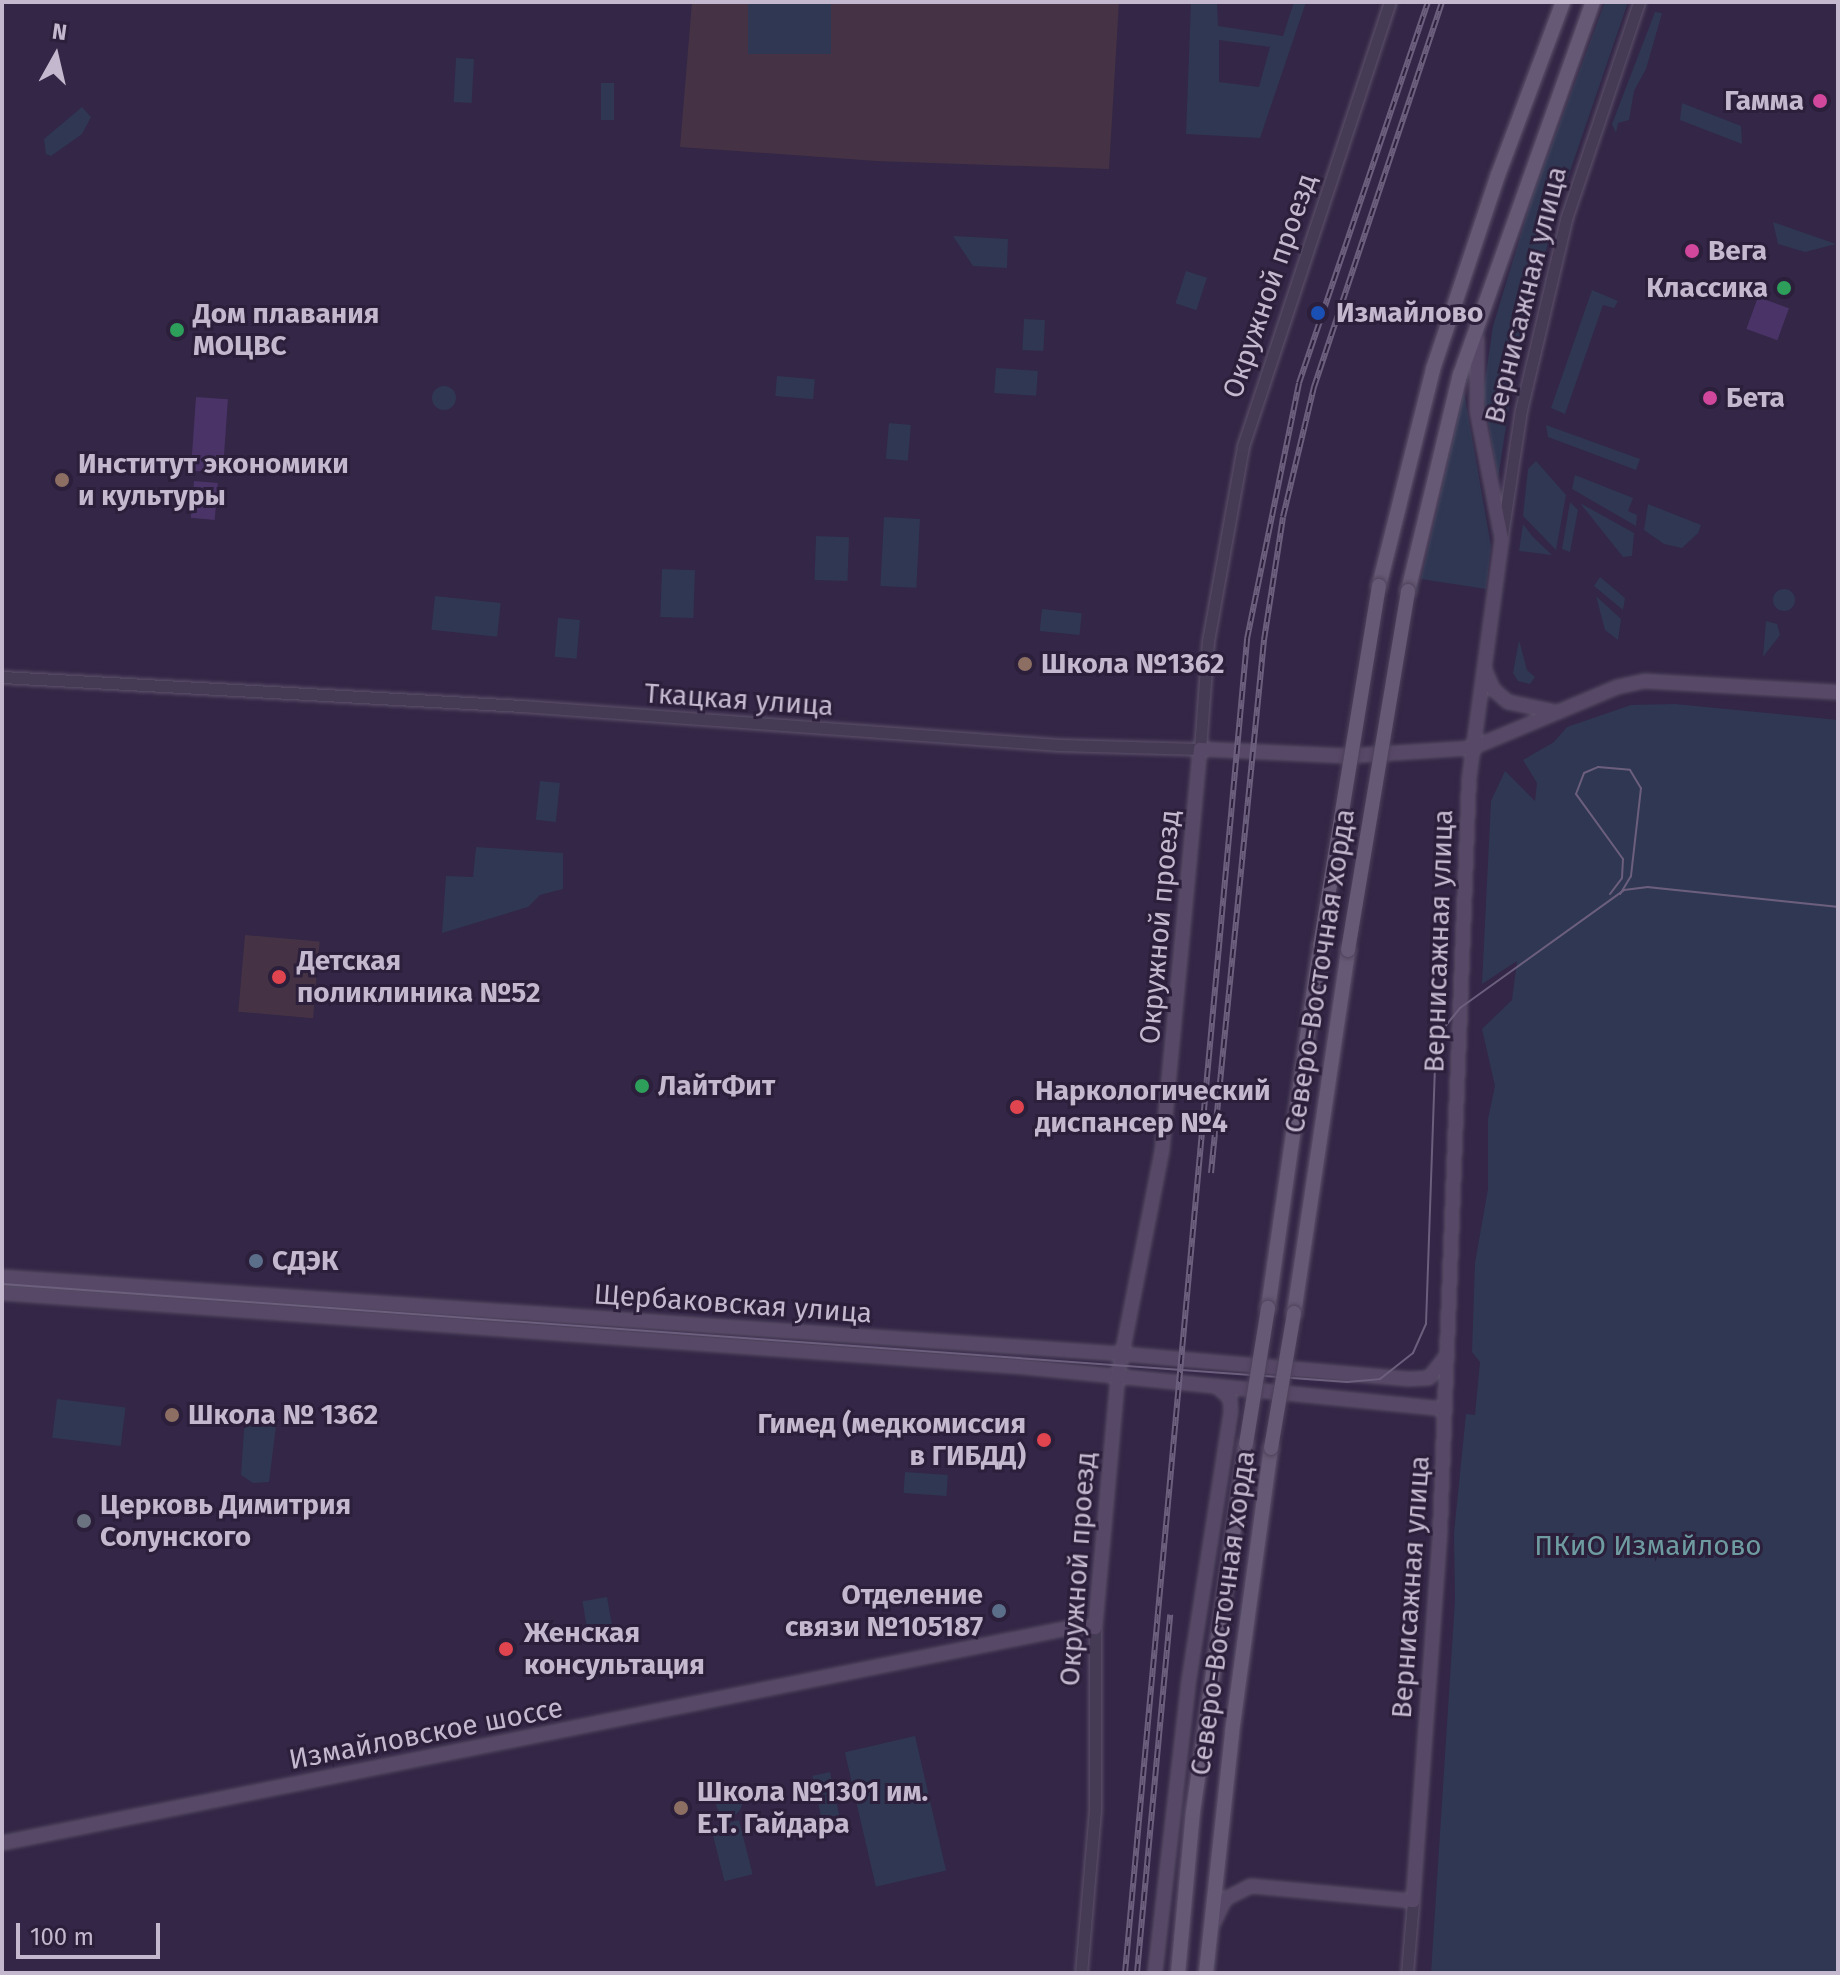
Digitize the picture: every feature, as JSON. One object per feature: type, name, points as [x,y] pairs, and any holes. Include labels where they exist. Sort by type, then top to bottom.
[{"type":"main road","name":"Северо-Восточная хорда","points":[[1178,1973],[1195,1798],[1246,1444],[1320,946],[1379,586],[1433,369],[1563,2]]},
{"type":"main road","name":"Северо-Восточная хорда","points":[[1206,1973],[1271,1448],[1348,950],[1408,591],[1439,447],[1480,312],[1593,2]]},
{"type":"main road","points":[[1480,312],[1477,412],[1502,539]]},
{"type":"main road","name":"Вернисажная улица","points":[[1413,1901],[1448,1353],[1472,748],[1502,539]]},
{"type":"main road","points":[[1484,666],[1501,697],[1525,708],[1555,711]]},
{"type":"main road","points":[[1472,748],[1555,711],[1645,681],[1838,692]]},
{"type":"main road","name":"Ткацкая улица","points":[[1200,749],[1347,756],[1472,748]]},
{"type":"main road","name":"Окружной проезд","points":[[1095,1628],[1118,1375],[1162,1151],[1200,749]]},
{"type":"main road","name":"Щербаковская улица","points":[[2,1277],[1122,1354],[1420,1379],[1435,1375],[1448,1353]]},
{"type":"main road","name":"Щербаковская улица","points":[[2,1293],[1118,1375],[1445,1409]]},
{"type":"main road","points":[[1155,1973],[1186,1699],[1231,1411],[1227,1392],[1209,1383]]},
{"type":"main road","name":"Измайловское шоссе","points":[[2,1843],[1074,1627],[1095,1628]]},
{"type":"main road","points":[[1209,1936],[1225,1899],[1251,1886],[1413,1901]]},
{"type":"street","name":"Окружной проезд","points":[[1200,749],[1208,641],[1240,458],[1264,369],[1390,2]]},
{"type":"street","name":"Вернисажная улица","points":[[1502,539],[1521,410],[1566,219],[1639,2]]},
{"type":"street","name":"Ткацкая улица","points":[[2,677],[495,704],[1045,745],[1200,749]]},
{"type":"street","name":"Окружной проезд","points":[[1081,1973],[1095,1809],[1095,1628]]},
{"type":"street","points":[[1407,1973],[1413,1901]]},
{"type":"shaded area","points":[[692,2],[1119,2],[1109,169],[876,161],[680,147]]},
{"type":"shaded area","points":[[1758,297],[1789,308],[1777,340],[1746,329]]},
{"type":"shaded area","points":[[196,397],[228,399],[223,473],[191,471]]},
{"type":"shaded area","points":[[194,481],[218,483],[215,520],[191,518]]},
{"type":"shaded area","name":"Детская поликлиника №52","points":[[245,935],[320,942],[313,1018],[238,1012]]},
{"type":"green space","points":[[748,2],[831,2],[831,54],[748,54]]},
{"type":"green space","points":[[1191,2],[1217,2],[1218,26],[1283,36],[1294,2],[1306,2],[1260,138],[1186,134]],"holes":[[[1219,40],[1270,47],[1259,87],[1219,82]]]},
{"type":"green space","points":[[1605,2],[1628,2],[1555,215],[1513,382],[1498,478],[1483,394],[1493,326],[1532,198]]},
{"type":"green space","points":[[1655,12],[1662,13],[1646,69],[1634,91],[1629,120],[1618,123],[1616,133],[1612,124]]},
{"type":"green space","points":[[456,58],[474,59],[472,103],[454,102]]},
{"type":"green space","points":[[601,83],[614,83],[614,120],[601,120]]},
{"type":"green space","points":[[1682,103],[1741,126],[1742,144],[1680,120]]},
{"type":"green space","points":[[82,107],[91,117],[82,134],[51,156],[46,154],[44,139]]},
{"type":"green space","points":[[1773,222],[1836,244],[1805,252],[1778,244]]},
{"type":"green space","points":[[953,236],[1008,239],[1007,268],[973,266]]},
{"type":"green space","points":[[1186,271],[1207,278],[1196,310],[1175,303]]},
{"type":"green space","points":[[1592,290],[1618,301],[1614,308],[1603,305],[1565,414],[1551,408]]},
{"type":"green space","points":[[1024,319],[1045,320],[1043,351],[1022,350]]},
{"type":"green space","points":[[996,368],[1038,371],[1036,396],[994,393]]},
{"type":"green space","points":[[777,376],[815,379],[813,399],[775,396]]},
{"type":"green space","points":[[444,386],[453,389],[456,398],[453,407],[444,410],[435,407],[432,398],[435,389]]},
{"type":"green space","points":[[1464,392],[1491,546],[1486,589],[1421,579]]},
{"type":"green space","points":[[889,423],[911,425],[908,461],[886,459]]},
{"type":"green space","points":[[1546,425],[1640,459],[1636,470],[1548,437]]},
{"type":"green space","points":[[1536,461],[1566,495],[1556,550],[1523,516],[1528,469]]},
{"type":"green space","points":[[1575,475],[1633,498],[1628,511],[1637,515],[1636,526],[1572,489]]},
{"type":"green space","points":[[1570,502],[1578,510],[1570,552],[1562,549]]},
{"type":"green space","points":[[1580,503],[1634,533],[1632,556],[1623,557]]},
{"type":"green space","points":[[1648,504],[1701,525],[1698,533],[1682,548],[1664,544],[1644,530]]},
{"type":"green space","points":[[884,517],[920,519],[916,588],[880,586]]},
{"type":"green space","points":[[1523,524],[1533,537],[1552,555],[1519,551]]},
{"type":"green space","points":[[816,536],[849,537],[847,581],[814,580]]},
{"type":"green space","points":[[662,569],[695,570],[693,618],[660,617]]},
{"type":"green space","points":[[1600,577],[1625,598],[1623,610],[1594,586]]},
{"type":"green space","points":[[1784,589],[1792,592],[1795,600],[1792,608],[1784,611],[1776,608],[1773,600],[1776,592]]},
{"type":"green space","points":[[435,596],[501,603],[497,637],[431,630]]},
{"type":"green space","points":[[1596,596],[1621,619],[1618,640],[1605,630]]},
{"type":"green space","points":[[1042,609],[1082,613],[1079,635],[1040,631]]},
{"type":"green space","points":[[558,618],[580,620],[577,659],[555,657]]},
{"type":"green space","points":[[1766,621],[1777,624],[1780,635],[1763,657]]},
{"type":"green space","points":[[1519,640],[1527,670],[1535,677],[1530,684],[1518,681],[1513,673]]},
{"type":"green space","name":"ПКиО Измайлово","points":[[1675,704],[1838,720],[1838,1973],[1431,1973],[1455,1600],[1454,1533],[1466,1414],[1475,1415],[1480,1362],[1472,1352],[1475,1263],[1488,1189],[1488,1119],[1495,1086],[1482,1029],[1512,1000],[1517,961],[1482,984],[1491,801],[1505,771],[1535,801],[1537,783],[1523,760],[1554,742],[1567,727],[1631,705]]},
{"type":"green space","points":[[540,781],[560,783],[556,822],[536,820]]},
{"type":"green space","points":[[476,847],[563,853],[563,889],[540,895],[528,907],[442,933],[446,876],[473,877]]},
{"type":"green space","points":[[57,1399],[125,1407],[121,1446],[52,1438]]},
{"type":"green space","points":[[251,1409],[272,1410],[277,1418],[269,1482],[253,1483],[241,1475],[245,1416]]},
{"type":"green space","points":[[905,1472],[948,1475],[946,1496],[904,1493]]},
{"type":"green space","points":[[607,1597],[613,1630],[588,1635],[582,1601]]},
{"type":"green space","points":[[915,1736],[946,1870],[876,1887],[845,1752]]},
{"type":"green space","points":[[830,1772],[839,1815],[822,1819],[812,1776]]},
{"type":"green space","points":[[729,1790],[738,1794],[742,1803],[738,1812],[729,1816],[720,1812],[716,1803],[720,1794]]},
{"type":"green space","points":[[739,1820],[753,1874],[724,1881],[711,1827]]},
{"type":"tram line","points":[[1610,894],[1622,878],[1623,859],[1576,794],[1584,773],[1598,767],[1630,770],[1641,788],[1631,876],[1620,894]]},
{"type":"tram line","points":[[2,1284],[1347,1382],[1380,1379],[1413,1353],[1426,1324],[1435,1062],[1443,1029],[1460,1008],[1624,890],[1648,887],[1838,907]]},
{"type":"railway","points":[[1125,1973],[1247,639],[1299,383],[1428,2]]},
{"type":"railway","points":[[1211,1173],[1264,640],[1283,517],[1314,387],[1442,2]]},
{"type":"railway","points":[[1137,1973],[1170,1615]]},
{"type":"place","name":"Гамма","points":[[1820,101]]},
{"type":"place","name":"Вега","points":[[1692,251]]},
{"type":"place","name":"Классика","points":[[1784,288]]},
{"type":"place","name":"Измайлово","points":[[1318,313]]},
{"type":"place","name":"Дом плавания МОЦВС","points":[[177,330]]},
{"type":"place","name":"Бета","points":[[1710,398]]},
{"type":"place","name":"Институт экономики и культуры","points":[[62,480]]},
{"type":"place","name":"Школа №1362","points":[[1025,664]]},
{"type":"place","name":"Детская поликлиника №52","points":[[279,977]]},
{"type":"place","name":"ЛайтФит","points":[[642,1086]]},
{"type":"place","name":"Наркологический диспансер №4","points":[[1017,1107]]},
{"type":"place","name":"СДЭК","points":[[256,1261]]},
{"type":"place","name":"Школа № 1362","points":[[172,1415]]},
{"type":"place","name":"Гимед (медкомиссия в ГИБДД)","points":[[1044,1440]]},
{"type":"place","name":"Церковь Димитрия Солунского","points":[[84,1521]]},
{"type":"place","name":"Отделение связи №105187","points":[[999,1611]]},
{"type":"place","name":"Женская консультация","points":[[506,1649]]},
{"type":"place","name":"Школа №1301 им. Е.Т. Гайдара","points":[[681,1808]]}]
